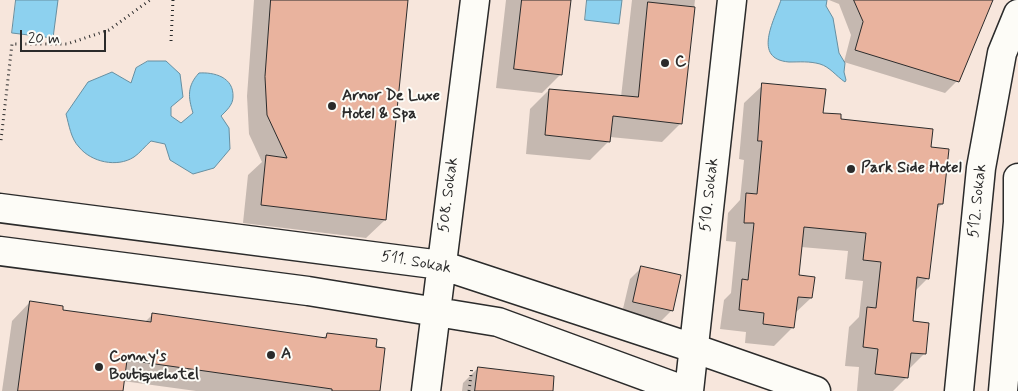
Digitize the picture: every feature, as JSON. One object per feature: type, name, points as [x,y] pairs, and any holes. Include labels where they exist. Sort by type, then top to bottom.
[{"type":"street","name":"508. Sokak","points":[[426,391],[474,0]]},
{"type":"street","name":"510. Sokak","points":[[687,391],[732,0]]},
{"type":"street","name":"512. Sokak","points":[[959,391],[981,168],[1002,53],[1018,14]]},
{"type":"street","points":[[981,168],[1018,180],[1016,239],[1003,391]]},
{"type":"street","name":"511. Sokak","points":[[0,208],[88,221],[441,264],[816,391]]},
{"type":"street","points":[[0,251],[298,290],[498,322],[687,391]]},
{"type":"path","points":[[1,140],[12,44],[67,44],[109,30],[150,0]]},
{"type":"path","points":[[171,41],[174,0]]},
{"type":"path","points":[[469,391],[472,367]]},
{"type":"water","points":[[16,0],[58,0],[53,38],[12,33]]},
{"type":"water","points":[[587,0],[622,0],[619,24],[585,20]]},
{"type":"water","points":[[781,0],[827,0],[826,6],[833,18],[839,53],[845,63],[845,82],[824,65],[808,62],[789,62],[778,59],[771,54],[768,47],[769,38]]},
{"type":"water","points":[[148,61],[166,61],[180,74],[183,97],[171,107],[171,116],[181,123],[193,113],[190,92],[192,82],[199,73],[217,75],[227,80],[232,90],[233,100],[229,108],[221,116],[229,128],[230,149],[214,168],[193,174],[170,160],[165,144],[151,141],[134,157],[112,163],[97,160],[84,152],[76,144],[66,114],[88,82],[112,72],[131,83],[136,68]]},
{"type":"building","name":"Arnor De Luxe Hotel & Spa","points":[[271,0],[408,0],[386,220],[261,205],[266,155],[287,158],[267,115],[265,77]]},
{"type":"building","points":[[522,0],[571,0],[562,75],[514,69]]},
{"type":"building","points":[[854,0],[993,0],[959,82],[855,50],[863,22]]},
{"type":"building","name":"C","points":[[648,2],[695,7],[682,124],[613,116],[610,142],[545,135],[549,89],[638,97]]},
{"type":"building","points":[[762,83],[826,89],[823,113],[841,114],[841,119],[933,129],[931,147],[949,149],[943,204],[938,204],[929,279],[917,277],[913,321],[929,323],[926,354],[911,353],[908,378],[875,374],[878,349],[863,347],[867,307],[876,308],[881,262],[863,260],[866,233],[804,227],[799,275],[815,277],[812,298],[798,297],[794,328],[763,324],[764,313],[739,310],[742,279],[748,280],[754,223],[744,223],[746,193],[757,194],[762,141],[758,141]]},
{"type":"building","points":[[641,266],[681,275],[673,311],[633,302]]},
{"type":"building","points":[[30,301],[63,306],[63,310],[151,322],[152,313],[326,338],[327,333],[377,339],[376,347],[385,348],[380,391],[332,391],[332,389],[127,360],[123,391],[18,391]]},
{"type":"building","points":[[478,367],[554,376],[553,391],[475,391]]},
{"type":"place","name":"C","points":[[665,63]]},
{"type":"place","name":"Arnor De Luxe Hotel & Spa","points":[[332,106]]},
{"type":"place","name":"Park Side Hotel","points":[[851,169]]},
{"type":"place","name":"A","points":[[271,355]]},
{"type":"place","name":"Conny's Boutiquehotel","points":[[99,367]]}]
